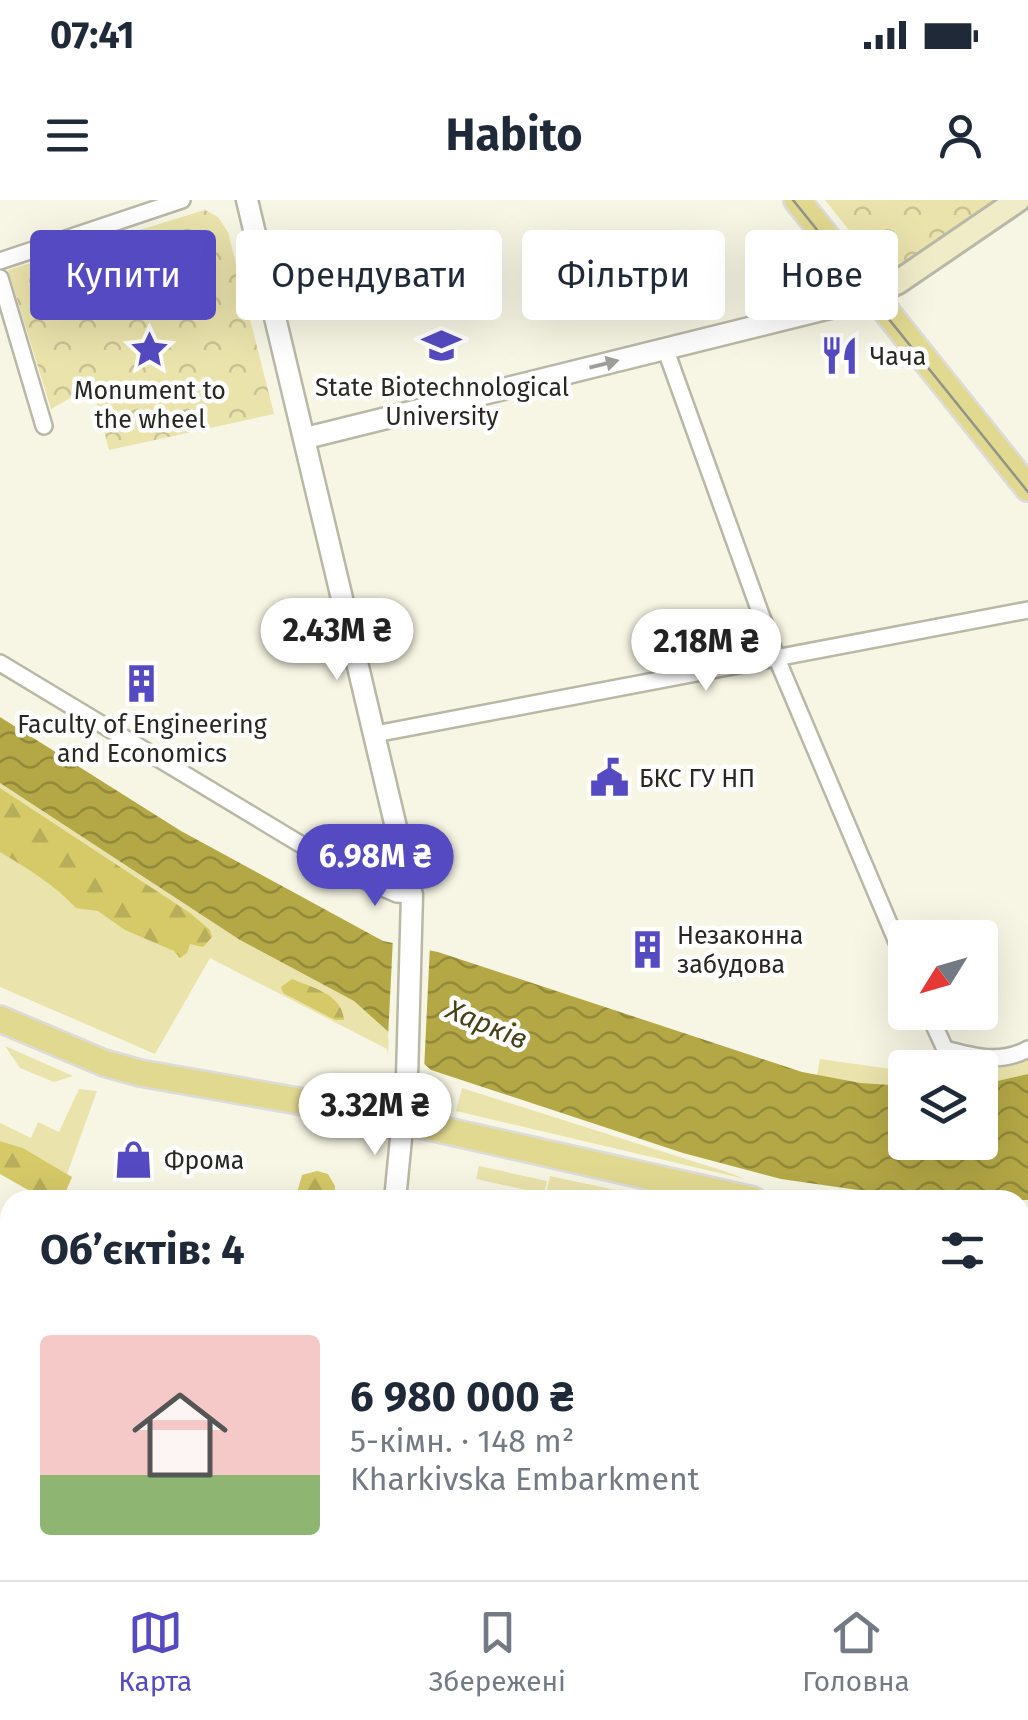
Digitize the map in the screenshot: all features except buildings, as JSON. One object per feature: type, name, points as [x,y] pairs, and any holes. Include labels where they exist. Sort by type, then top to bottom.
[{"type":"main road","points":[[797,200],[821,230]]},
{"type":"main road","points":[[898,282],[1018,200]]},
{"type":"main road","points":[[893,320],[1028,488]]},
{"type":"main road","points":[[0,1019],[104,1063],[140,1073],[404,1120],[709,1190]]},
{"type":"street","points":[[246,200],[306,438],[412,895],[408,1068],[396,1190]]},
{"type":"street","points":[[0,261],[177,201]]},
{"type":"street","points":[[0,278],[44,426]]},
{"type":"street","points":[[306,438],[780,320]]},
{"type":"street","points":[[665,348],[778,659],[888,921]]},
{"type":"street","points":[[375,734],[1028,610]]},
{"type":"street","points":[[0,664],[350,874],[396,894],[412,895]]},
{"type":"street","points":[[936,1030],[945,1049],[998,1058],[1028,1049]]},
{"type":"green space","points":[[825,200],[1003,200],[898,272],[898,230],[849,230]]},
{"type":"green space","points":[[205,210],[218,217],[228,232],[236,264],[236,320],[250,320],[274,414],[109,450],[94,393],[72,397],[51,409],[8,270],[30,263],[30,320],[216,320],[216,230],[139,230]]},
{"type":"green space","points":[[0,783],[240,940],[354,1001],[389,1032],[388,1055],[387,1049],[210,958],[155,1054],[0,987]]},
{"type":"green space","points":[[0,788],[190,913],[210,930],[212,937],[203,947],[190,944],[180,958],[174,951],[125,930],[98,911],[76,908],[50,884],[0,852]]},
{"type":"green space","points":[[292,979],[332,998],[344,1020],[335,1020],[283,993],[281,987]]},
{"type":"green space","points":[[5,1046],[73,1076],[54,1082],[20,1068]]},
{"type":"green space","points":[[1028,1056],[1028,1074],[998,1081],[998,1066]]},
{"type":"green space","points":[[820,1059],[888,1069],[888,1085],[861,1083],[817,1075]]},
{"type":"green space","points":[[462,1088],[727,1172],[745,1179],[456,1111]]},
{"type":"green space","points":[[79,1089],[97,1091],[67,1174],[23,1148],[0,1141],[0,1123],[31,1138],[38,1122],[59,1132]]},
{"type":"green space","points":[[0,1141],[23,1148],[72,1177],[66,1190],[28,1190],[0,1174]]},
{"type":"green space","points":[[479,1166],[547,1181],[545,1190],[526,1190],[476,1179]]},
{"type":"green space","points":[[317,1171],[328,1174],[335,1190],[298,1190],[302,1175]]},
{"type":"green space","points":[[550,1176],[615,1190],[547,1190]]},
{"type":"water","name":"Харків","points":[[0,717],[181,831],[383,941],[438,952],[802,1072],[888,1085],[888,1160],[998,1160],[998,1081],[1028,1074],[1028,1190],[858,1190],[781,1179],[683,1153],[431,1070],[354,1001],[240,940],[0,783]]},
{"type":"pier","points":[[393,938],[430,945],[424,1071],[388,1038]]},
{"type":"tram line","points":[[793,200],[1028,492]]},
{"type":"place","name":"State Biotechnological University","points":[[442,346]]},
{"type":"place","name":"Monument to the wheel","points":[[150,349]]},
{"type":"place","name":"Чача","points":[[840,356]]},
{"type":"place","name":"Faculty of Engineering and Economics","points":[[142,683]]},
{"type":"place","name":"БКС ГУ НП","points":[[609,778]]},
{"type":"place","name":"Незаконна забудова","points":[[647,949]]},
{"type":"place","name":"Фрома","points":[[134,1160]]}]
